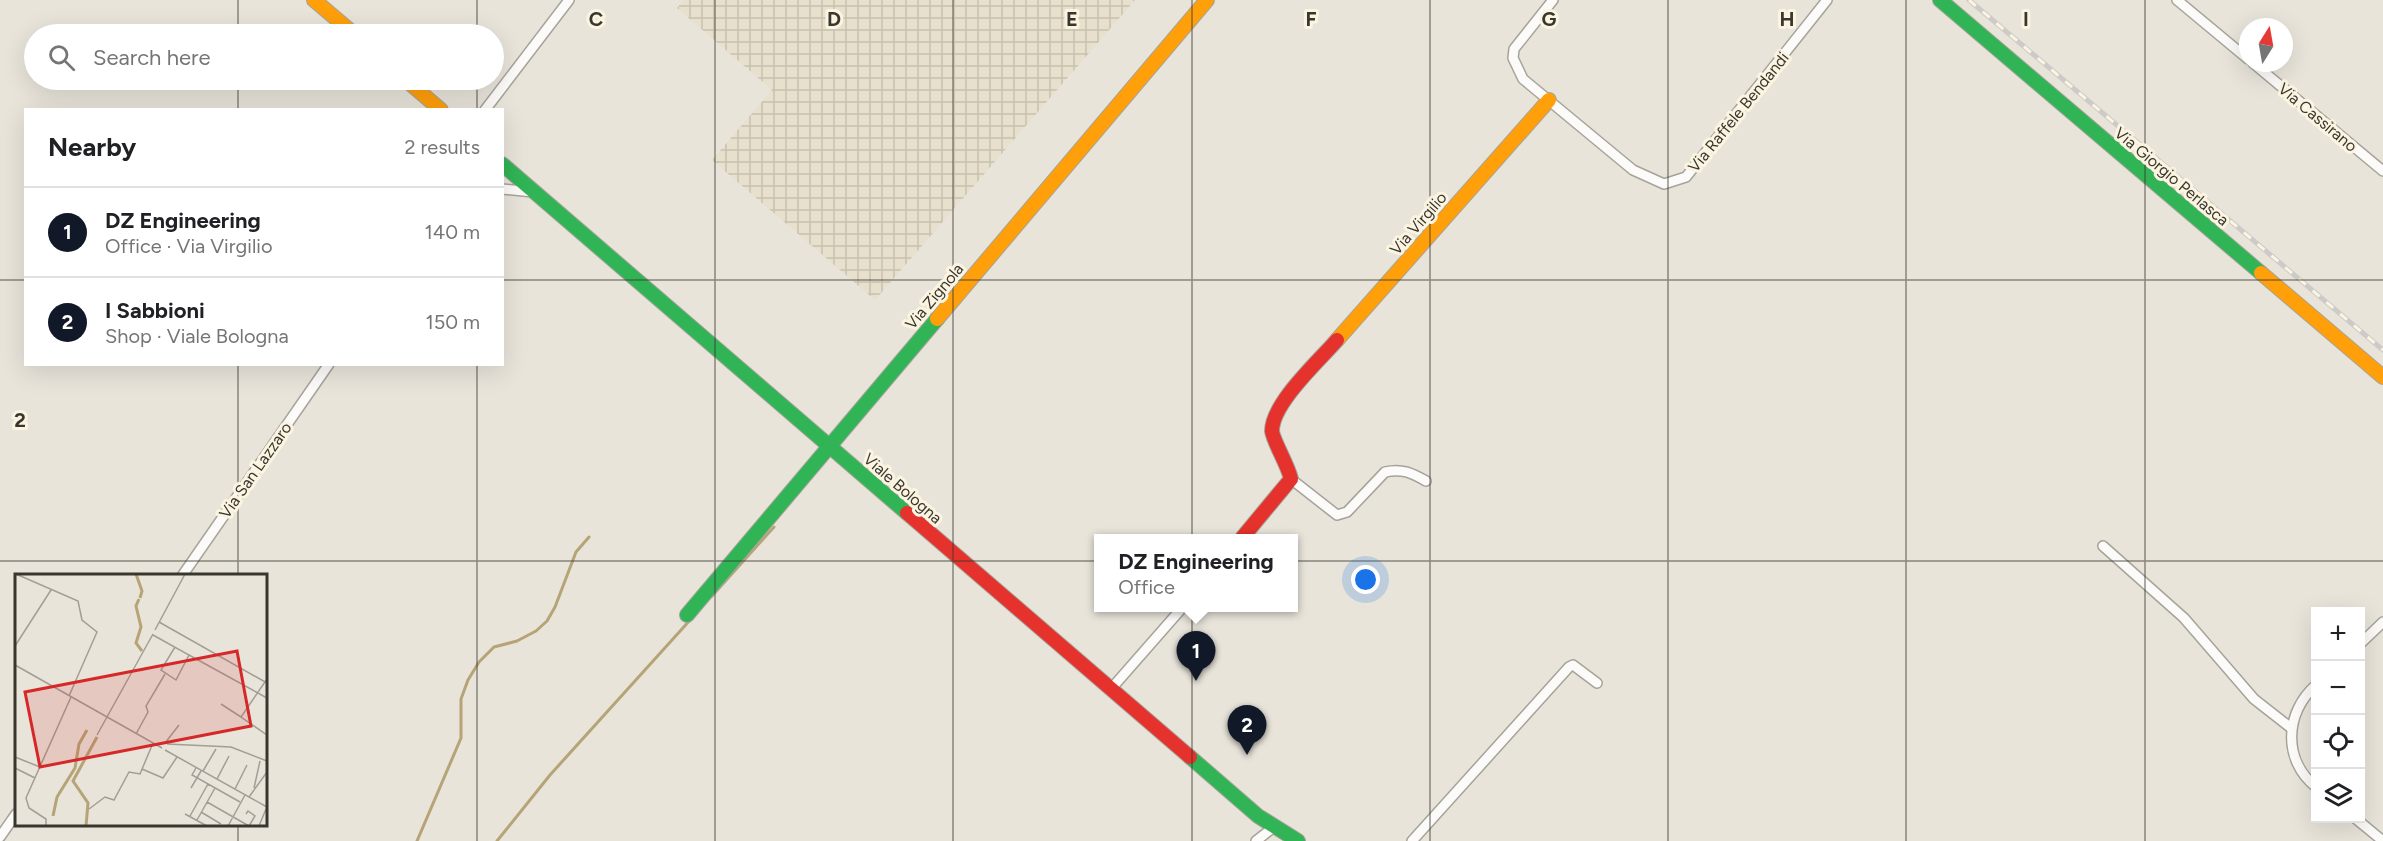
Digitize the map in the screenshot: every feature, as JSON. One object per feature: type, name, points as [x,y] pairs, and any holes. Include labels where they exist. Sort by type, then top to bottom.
[{"type":"street","points":[[314,0],[342,24]]},
{"type":"street","points":[[504,85],[569,0]]},
{"type":"street","name":"Via Zignola","points":[[687,615],[1207,0]]},
{"type":"street","points":[[1549,100],[1523,79],[1513,58],[1514,49],[1553,0]]},
{"type":"street","name":"Via Raffele Bendandi","points":[[1549,100],[1633,170],[1664,184],[1686,177],[1827,0]]},
{"type":"street","name":"Via Giorgio Perlasca","points":[[1940,0],[2383,377]]},
{"type":"street","points":[[2177,0],[2239,52]]},
{"type":"street","name":"Via Cassirano","points":[[2264,72],[2383,171]]},
{"type":"street","points":[[418,90],[439,108]]},
{"type":"street","points":[[487,108],[500,90]]},
{"type":"street","name":"Via Virgilio","points":[[1291,479],[1288,466],[1272,433],[1274,420],[1284,401],[1549,100]]},
{"type":"street","name":"Viale Bologna","points":[[504,166],[1258,816],[1280,830]]},
{"type":"street","points":[[504,189],[535,192]]},
{"type":"street","name":"Via San Lazzaro","points":[[183,574],[328,366]]},
{"type":"street","points":[[1246,534],[1280,496],[1291,479],[1337,515],[1347,512],[1385,472],[1402,470],[1411,472],[1426,481]]},
{"type":"street","points":[[2103,546],[2184,618],[2254,699],[2291,728]]},
{"type":"street","points":[[1111,689],[1178,612]]},
{"type":"street","points":[[2365,640],[2383,622]]},
{"type":"street","points":[[1412,841],[1569,667],[1573,665],[1597,683]]},
{"type":"street","points":[[2311,691],[2298,708],[2291,728],[2290,743],[2296,765],[2311,782]]},
{"type":"street","points":[[0,837],[15,815]]},
{"type":"street","points":[[2360,823],[2383,841]]},
{"type":"street","points":[[1256,841],[1280,830],[1304,841]]},
{"type":"street","points":[[1280,830],[1298,841]]},
{"type":"shaded area","points":[[684,0],[1135,0],[875,300],[712,160],[772,90],[677,8]]},
{"type":"waterway","points":[[712,596],[774,527]]},
{"type":"waterway","points":[[417,841],[461,738],[461,699],[468,680],[479,662],[494,647],[517,641],[536,631],[547,621],[555,607],[576,552],[589,537]]},
{"type":"waterway","points":[[497,841],[550,775],[691,619]]},
{"type":"railway","points":[[1969,0],[2383,350]]},
{"type":"traffic: fast","points":[[1940,0],[2261,273]]},
{"type":"traffic: fast","points":[[504,166],[907,513]]},
{"type":"traffic: fast","points":[[687,615],[937,319]]},
{"type":"traffic: fast","points":[[1190,757],[1258,816],[1298,841]]},
{"type":"traffic: slow","points":[[314,0],[342,24]]},
{"type":"traffic: slow","points":[[937,319],[1207,0]]},
{"type":"traffic: slow","points":[[418,90],[439,108]]},
{"type":"traffic: slow","points":[[1337,340],[1549,100]]},
{"type":"traffic: slow","points":[[2261,273],[2383,377]]},
{"type":"traffic: jam","points":[[1245,534],[1291,479],[1272,431],[1274,420],[1288,395],[1337,340]]},
{"type":"traffic: jam","points":[[907,513],[1190,757]]},
{"type":"place","name":"DZ Engineering","points":[[1196,681]]},
{"type":"place","name":"I Sabbioni","points":[[1247,755]]}]
